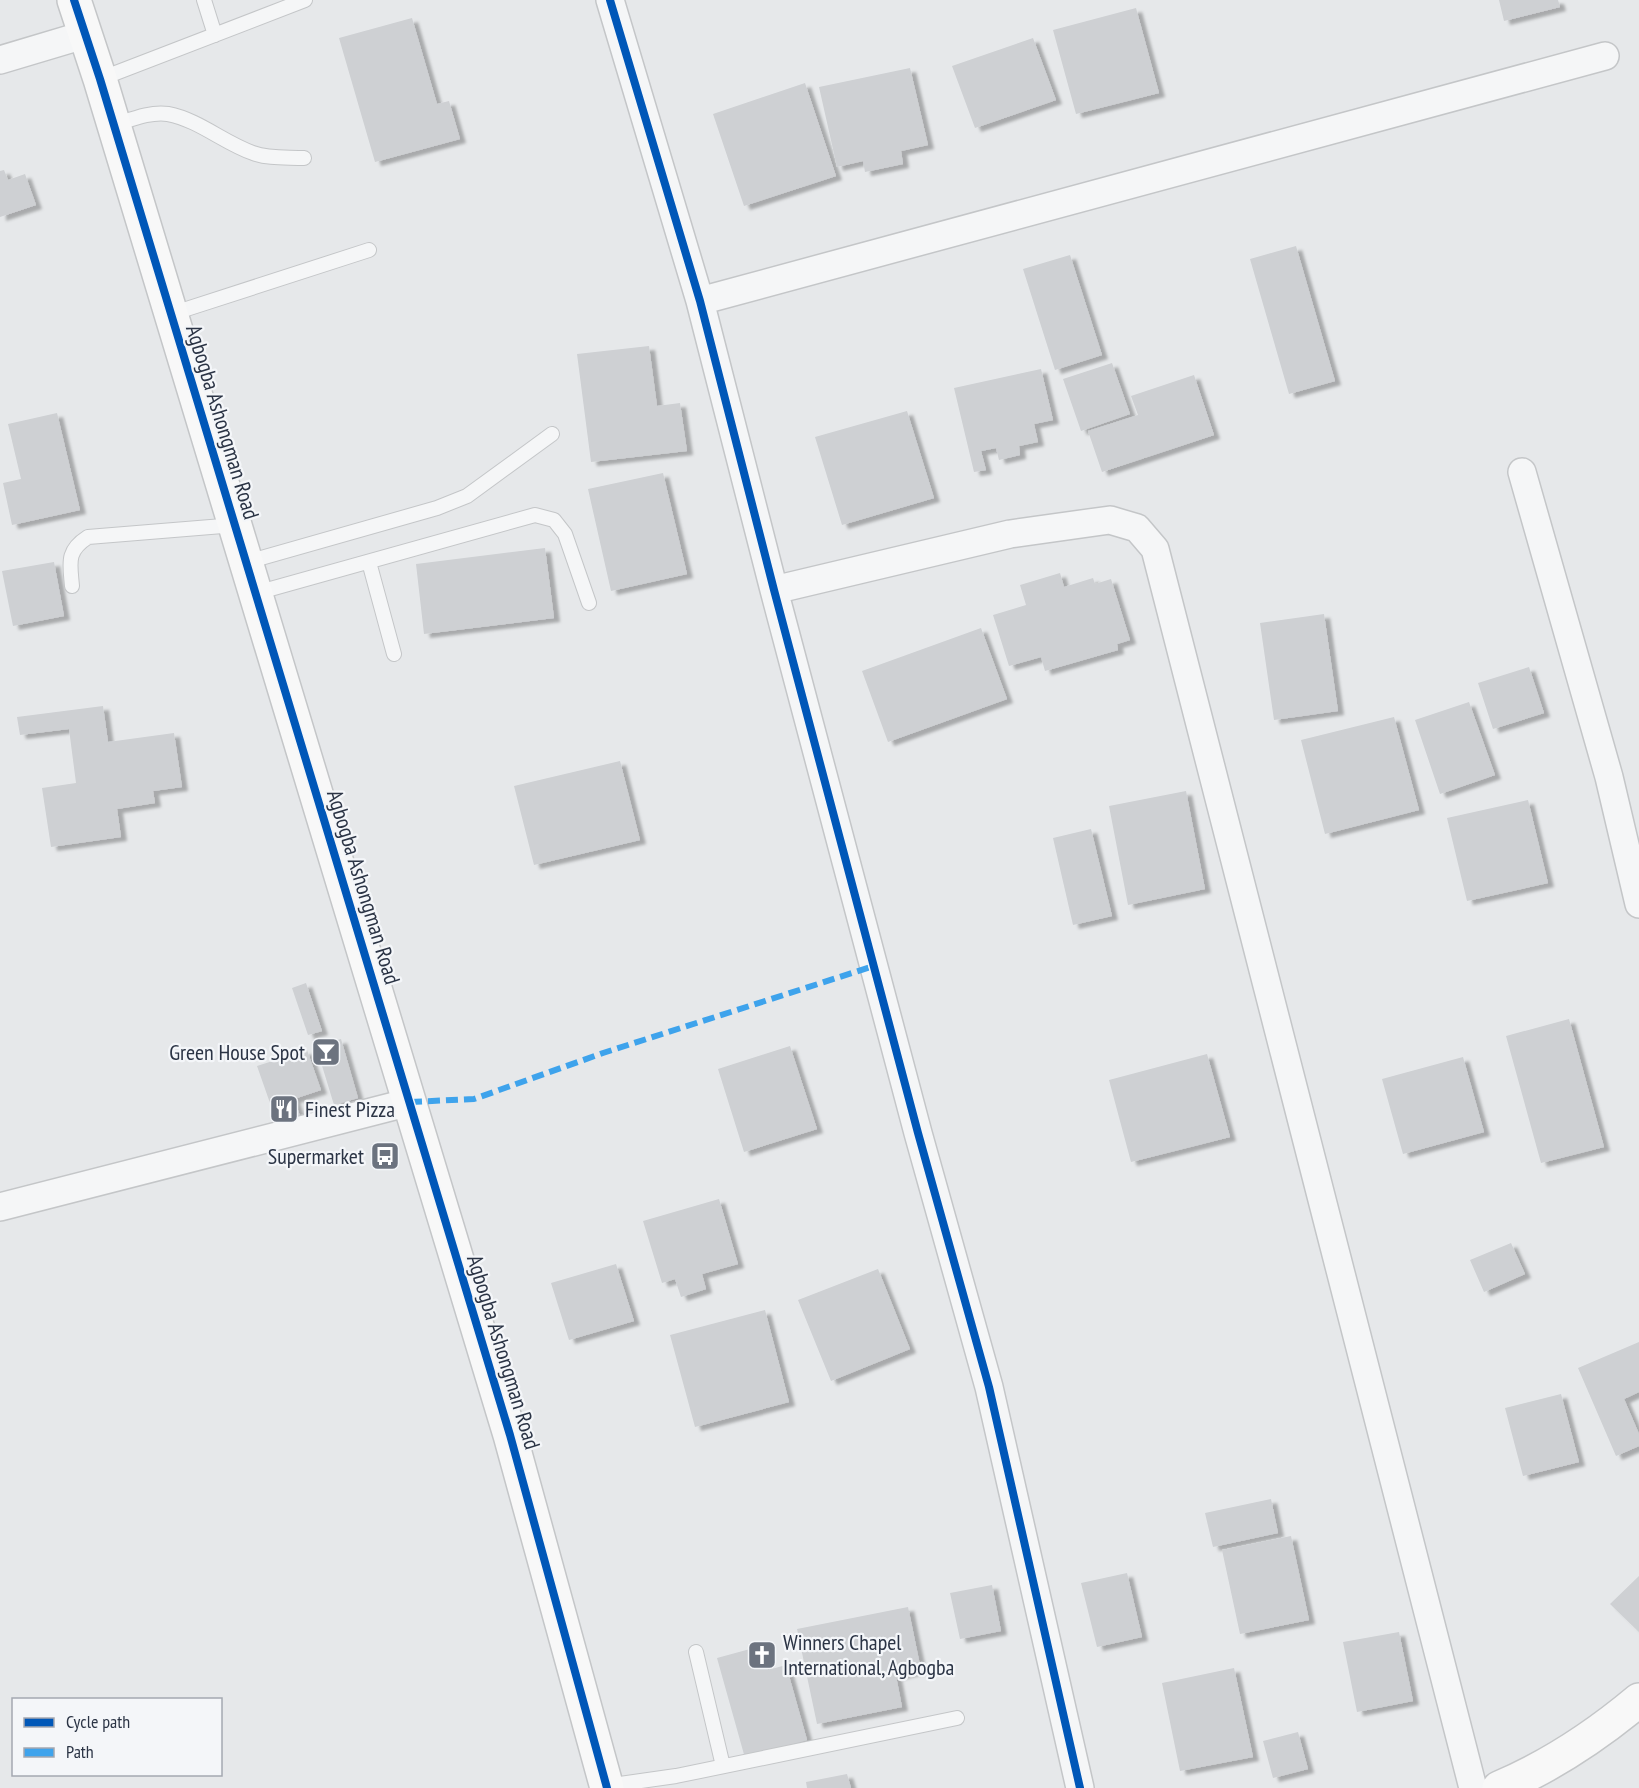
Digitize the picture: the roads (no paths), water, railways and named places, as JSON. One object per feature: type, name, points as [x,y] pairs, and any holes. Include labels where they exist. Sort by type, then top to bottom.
[{"type":"street","name":"Agbogba Ashongman Road","points":[[74,0],[87,34],[510,1435],[603,1787]]},
{"type":"street","points":[[610,0],[700,301],[918,1132],[989,1387],[1080,1788]]},
{"type":"street","points":[[0,60],[87,34]]},
{"type":"street","points":[[700,301],[1605,56]]},
{"type":"street","points":[[1522,472],[1609,777],[1639,904]]},
{"type":"street","points":[[774,590],[1010,534],[1110,519],[1137,528],[1155,549],[1473,1788]]},
{"type":"street","points":[[0,1206],[410,1102]]},
{"type":"street","points":[[1499,1788],[1554,1762],[1590,1739],[1639,1700]]},
{"type":"lane","points":[[204,0],[214,35]]},
{"type":"lane","points":[[100,79],[305,0]]},
{"type":"lane","points":[[114,125],[147,115],[167,113],[253,153],[272,157],[304,158]]},
{"type":"lane","points":[[171,314],[369,250]]},
{"type":"lane","points":[[247,562],[437,508],[467,496],[552,434]]},
{"type":"lane","points":[[256,593],[535,515],[558,523],[565,534],[589,603]]},
{"type":"lane","points":[[72,586],[69,562],[77,544],[88,537],[235,525]]},
{"type":"lane","points":[[369,561],[394,654]]},
{"type":"lane","points":[[696,1652],[723,1766]]},
{"type":"lane","points":[[603,1787],[676,1776],[957,1718]]},
{"type":"place","name":"Green House Spot","points":[[326,1052]]},
{"type":"place","name":"Finest Pizza","points":[[284,1109]]},
{"type":"place","name":"Supermarket","points":[[385,1156]]},
{"type":"place","name":"Winners Chapel International, Agbogba","points":[[762,1655]]}]
